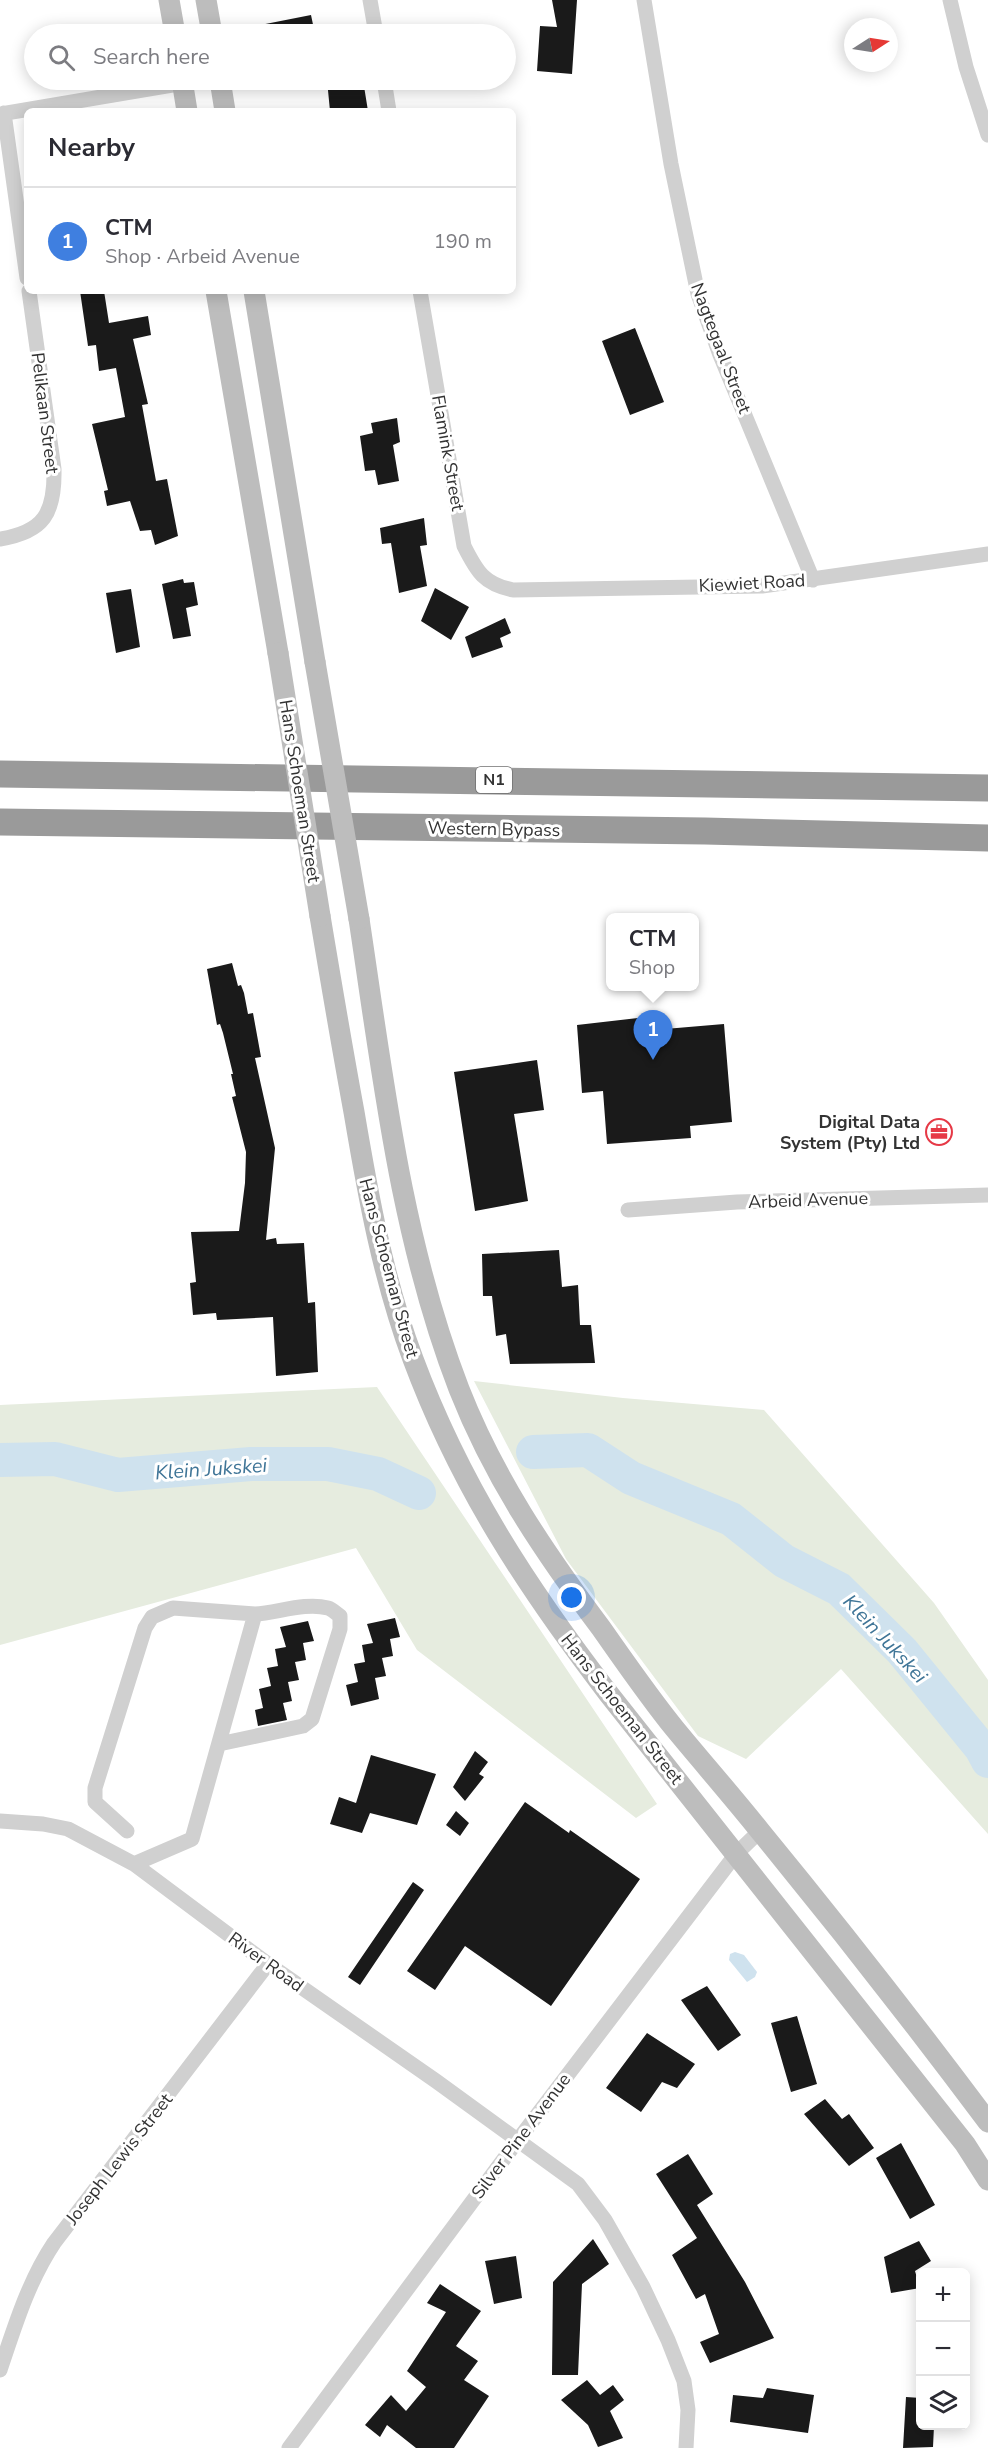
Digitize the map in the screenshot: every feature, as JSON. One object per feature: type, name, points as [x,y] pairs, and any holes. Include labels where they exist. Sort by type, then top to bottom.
[{"type":"highway","name":"N1","points":[[0,774],[988,788]]},
{"type":"highway","name":"Western Bypass","points":[[0,822],[705,831],[988,838]]},
{"type":"main road","points":[[169,0],[173,24]]},
{"type":"main road","points":[[206,0],[210,24]]},
{"type":"main road","points":[[187,108],[188,90]]},
{"type":"main road","points":[[222,90],[225,108]]},
{"type":"main road","name":"Hans Schoeman Street","points":[[217,294],[367,1194],[397,1310],[431,1405],[482,1511],[558,1627],[965,2144],[988,2180]]},
{"type":"main road","name":"Hans Schoeman Street","points":[[254,294],[389,1113],[414,1245],[430,1304],[459,1390],[489,1454],[522,1517],[540,1545],[673,1726],[760,1831],[950,2070],[988,2122]]},
{"type":"street","points":[[370,0],[374,24]]},
{"type":"street","name":"Nagtegaal Street","points":[[644,0],[671,164],[698,294],[720,355],[813,580]]},
{"type":"street","points":[[950,0],[966,67],[988,135]]},
{"type":"street","points":[[31,108],[136,90]]},
{"type":"street","points":[[386,90],[389,108]]},
{"type":"street","points":[[24,109],[2,113],[24,258]]},
{"type":"street","name":"Pelikaan Street","points":[[0,539],[18,536],[36,527],[49,511],[53,499],[54,470],[29,294]]},
{"type":"street","name":"Flamink Street","points":[[421,294],[464,546],[482,577],[495,586],[513,590]]},
{"type":"street","name":"Kiewiet Road","points":[[513,590],[762,586],[988,555]]},
{"type":"street","name":"Arbeid Avenue","points":[[628,1210],[737,1203],[988,1195]]},
{"type":"street","points":[[127,1831],[95,1802],[94,1788],[145,1628],[152,1617],[173,1608],[255,1614],[301,1608],[328,1608],[340,1616],[340,1629],[312,1719],[303,1726],[219,1744]]},
{"type":"street","points":[[134,1864],[192,1839],[255,1614]]},
{"type":"street","name":"River Road","points":[[0,1821],[43,1824],[69,1829],[134,1864],[268,1964],[518,2140],[566,2175],[586,2193],[605,2220],[643,2287],[668,2340],[684,2381],[688,2410],[686,2448]]},
{"type":"street","name":"Silver Pine Avenue","points":[[288,2448],[518,2140],[736,1854],[760,1831]]},
{"type":"street","name":"Joseph Lewis Street","points":[[0,2370],[25,2296],[50,2249],[268,1964]]},
{"type":"shaded area","points":[[474,1381],[623,1398],[764,1410],[934,1603],[988,1680],[988,1834],[841,1669],[746,1759],[698,1736],[566,1559]]},
{"type":"shaded area","points":[[377,1387],[657,1804],[636,1818],[417,1650],[356,1548],[0,1645],[0,1405]]},
{"type":"water","points":[[735,1952],[744,1955],[757,1972],[755,1977],[747,1982],[729,1960],[730,1954]]},
{"type":"building","points":[[552,0],[577,0],[572,74],[537,71],[540,26],[557,27]]},
{"type":"building","points":[[311,15],[313,24],[265,24]]},
{"type":"building","points":[[328,90],[365,90],[368,108],[330,108]]},
{"type":"building","points":[[80,294],[104,294],[109,323],[148,316],[151,335],[133,339],[148,404],[142,405],[156,481],[167,479],[178,536],[155,545],[151,530],[140,531],[130,501],[107,506],[104,491],[108,490],[92,424],[125,417],[116,368],[99,371],[96,345],[88,346]]},
{"type":"building","points":[[635,328],[664,402],[630,415],[602,341]]},
{"type":"building","points":[[397,418],[400,442],[393,445],[399,481],[378,485],[375,470],[365,471],[360,436],[373,433],[371,423]]},
{"type":"building","points":[[424,518],[427,545],[420,546],[427,586],[399,593],[391,543],[382,544],[380,528]]},
{"type":"building","points":[[183,579],[184,583],[194,582],[198,605],[186,608],[191,636],[173,639],[162,584]]},
{"type":"building","points":[[435,588],[469,607],[451,640],[421,621]]},
{"type":"building","points":[[131,589],[140,647],[116,653],[106,593]]},
{"type":"building","points":[[505,618],[511,633],[500,638],[503,647],[472,658],[465,637]]},
{"type":"building","points":[[232,963],[238,986],[241,985],[244,993],[248,1014],[253,1013],[261,1057],[255,1058],[275,1148],[266,1240],[276,1238],[277,1244],[304,1243],[308,1303],[315,1302],[318,1372],[276,1376],[273,1317],[217,1320],[216,1313],[193,1315],[190,1283],[196,1282],[191,1232],[239,1231],[245,1183],[246,1152],[232,1097],[236,1096],[231,1074],[233,1074],[223,1033],[220,1024],[217,1025],[207,969]]},
{"type":"building","points":[[664,1015],[665,1029],[724,1024],[732,1122],[690,1126],[691,1138],[607,1144],[603,1091],[582,1093],[577,1025]]},
{"type":"building","points":[[537,1060],[544,1110],[514,1114],[528,1201],[475,1211],[454,1072]]},
{"type":"building","points":[[559,1250],[562,1287],[578,1285],[580,1325],[591,1325],[595,1363],[510,1364],[506,1334],[496,1336],[492,1296],[483,1296],[482,1254]]},
{"type":"building","points":[[395,1618],[400,1637],[390,1639],[393,1656],[382,1658],[386,1676],[375,1678],[379,1699],[351,1706],[346,1685],[358,1682],[354,1664],[365,1662],[362,1645],[373,1643],[367,1624]]},
{"type":"building","points":[[308,1621],[314,1641],[303,1643],[306,1660],[295,1662],[299,1680],[288,1682],[292,1701],[283,1703],[287,1720],[258,1726],[255,1710],[263,1708],[259,1689],[271,1686],[267,1668],[278,1666],[275,1649],[286,1647],[280,1627]]},
{"type":"building","points":[[475,1751],[488,1762],[479,1774],[484,1777],[465,1801],[453,1787]]},
{"type":"building","points":[[371,1755],[436,1774],[417,1825],[370,1813],[362,1833],[330,1824],[339,1797],[356,1803]]},
{"type":"building","points":[[525,1802],[640,1879],[551,2006],[465,1946],[435,1990],[407,1971]]},
{"type":"building","points":[[456,1811],[469,1823],[460,1836],[446,1825]]},
{"type":"building","points":[[413,1882],[424,1890],[360,1985],[348,1977]]},
{"type":"building","points":[[707,1986],[741,2035],[718,2051],[681,2000]]},
{"type":"building","points":[[797,2016],[817,2084],[791,2092],[771,2023]]},
{"type":"building","points":[[647,2033],[695,2064],[677,2088],[662,2082],[641,2112],[606,2088]]},
{"type":"building","points":[[825,2099],[842,2119],[849,2114],[874,2148],[849,2166],[804,2114]]},
{"type":"building","points":[[901,2143],[935,2205],[910,2219],[876,2158]]},
{"type":"building","points":[[688,2154],[713,2194],[697,2205],[745,2282],[774,2338],[710,2363],[700,2342],[719,2334],[705,2294],[696,2299],[672,2255],[697,2238],[656,2174]]},
{"type":"building","points":[[593,2239],[609,2264],[582,2284],[578,2375],[552,2375],[553,2282]]},
{"type":"building","points":[[919,2241],[931,2261],[916,2268],[916,2289],[891,2293],[884,2257]]},
{"type":"building","points":[[516,2256],[522,2298],[494,2304],[485,2261]]},
{"type":"building","points":[[440,2284],[481,2311],[456,2346],[478,2361],[464,2380],[489,2396],[454,2448],[416,2448],[387,2425],[380,2437],[365,2425],[391,2395],[406,2411],[426,2387],[407,2371],[446,2312],[427,2303]]},
{"type":"building","points":[[587,2380],[600,2395],[613,2385],[624,2400],[610,2411],[623,2438],[598,2447],[588,2425],[561,2400]]},
{"type":"building","points":[[767,2388],[814,2395],[808,2433],[730,2422],[733,2395],[763,2398]]},
{"type":"building","points":[[906,2397],[916,2398],[916,2430],[934,2430],[933,2447],[903,2448]]},
{"type":"waterway","name":"Klein Jukskei","points":[[533,1452],[588,1450],[631,1478],[731,1519],[784,1561],[839,1589],[902,1651],[981,1748],[988,1761]]},
{"type":"waterway","name":"Klein Jukskei","points":[[0,1460],[55,1459],[118,1475],[251,1464],[328,1464],[378,1474],[419,1493]]},
{"type":"place","name":"CTM","points":[[653,1060]]},
{"type":"place","name":"Digital Data System (Pty) Ltd","points":[[939,1132]]}]
